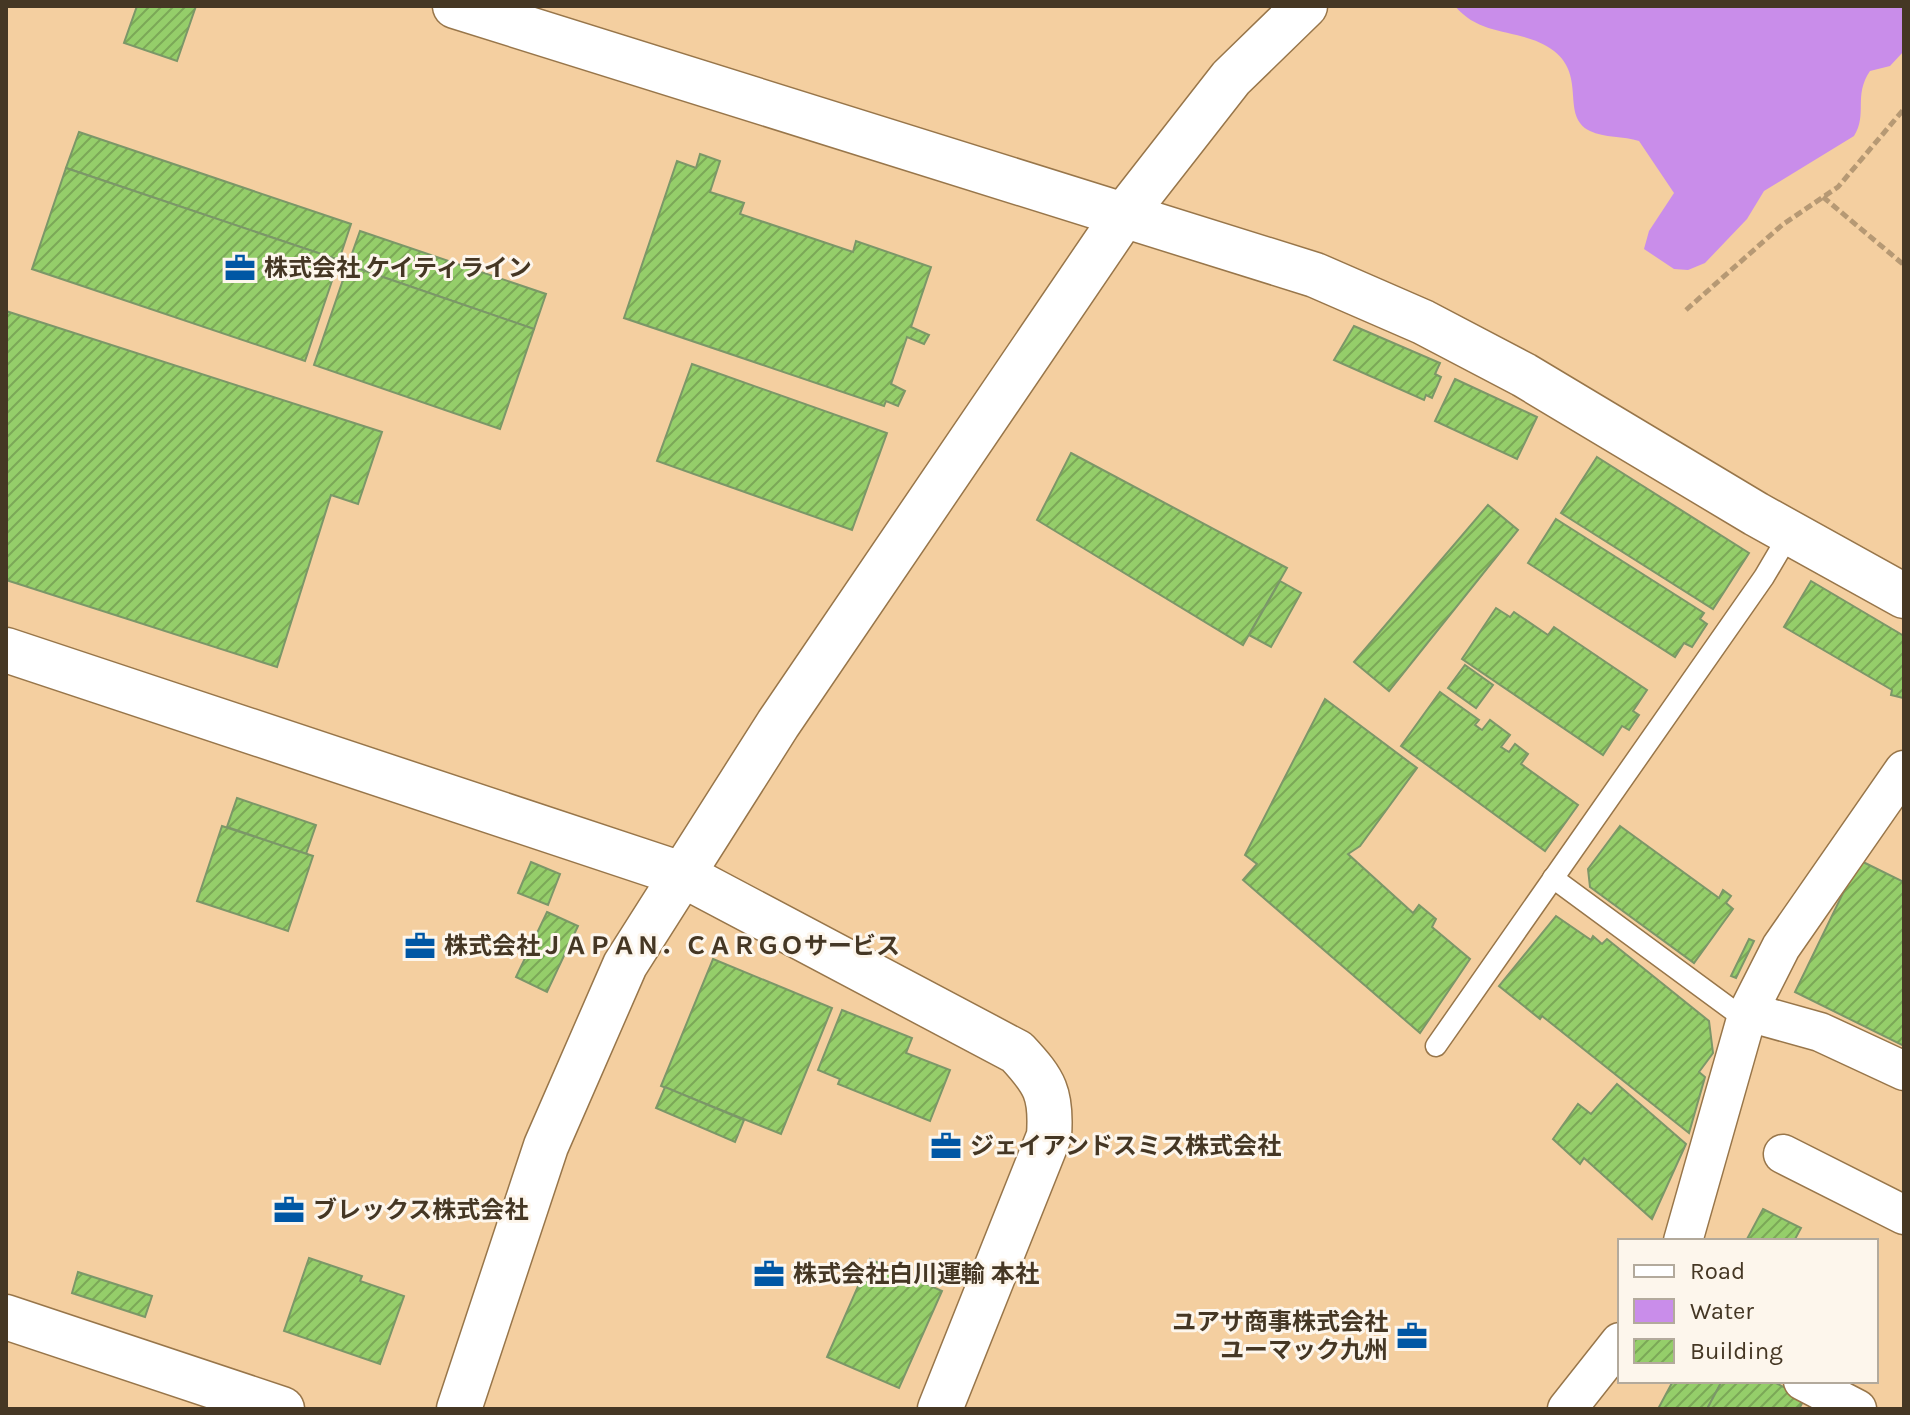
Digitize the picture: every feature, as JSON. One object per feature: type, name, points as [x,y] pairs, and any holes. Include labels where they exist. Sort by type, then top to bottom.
[{"type":"street","points":[[455,6],[1315,275],[1423,322],[1524,375],[1790,533],[1904,596]]},
{"type":"street","points":[[459,1409],[546,1146],[625,965],[778,724],[1124,215],[1231,78],[1305,6]]},
{"type":"street","points":[[6,650],[681,874],[1017,1052],[1043,1079],[1051,1107],[1049,1136],[940,1409]]},
{"type":"street","points":[[1684,1239],[1747,1016],[1781,947],[1904,770]]},
{"type":"street","points":[[1747,1016],[1820,1032],[1904,1071]]},
{"type":"street","points":[[1783,1154],[1904,1215]]},
{"type":"street","points":[[6,1317],[282,1409]]},
{"type":"street","points":[[1567,1409],[1618,1345]]},
{"type":"street","points":[[1807,1383],[1857,1409]]},
{"type":"lane","points":[[1436,1046],[1764,577],[1790,533]]},
{"type":"lane","points":[[1553,878],[1747,1016]]},
{"type":"path","points":[[1686,310],[1782,225],[1838,187],[1904,109]]},
{"type":"path","points":[[1823,197],[1904,265]]},
{"type":"water","points":[[1455,6],[1904,6],[1904,51],[1890,66],[1870,71],[1862,89],[1860,120],[1854,136],[1764,191],[1747,219],[1705,263],[1688,270],[1674,269],[1644,249],[1649,231],[1674,193],[1639,141],[1596,133],[1581,124],[1576,116],[1569,72],[1554,51],[1529,38],[1478,24]]},
{"type":"building","points":[[137,6],[196,6],[177,61],[124,43]]},
{"type":"building","points":[[79,132],[351,224],[339,260],[66,168]]},
{"type":"building","points":[[700,154],[720,161],[710,192],[744,203],[740,214],[853,252],[856,241],[931,267],[911,327],[929,335],[924,344],[907,337],[891,384],[905,391],[898,406],[886,401],[884,406],[624,318],[677,161],[696,168]]},
{"type":"building","points":[[66,168],[339,260],[305,361],[32,269]]},
{"type":"building","points":[[360,231],[546,294],[534,329],[348,265]]},
{"type":"building","points":[[348,265],[534,329],[500,429],[314,365]]},
{"type":"building","points":[[6,311],[382,432],[358,504],[331,495],[277,667],[6,580]]},
{"type":"building","points":[[1354,326],[1440,363],[1435,374],[1441,377],[1432,398],[1426,395],[1424,400],[1334,360]]},
{"type":"building","points":[[692,364],[887,433],[852,530],[657,461]]},
{"type":"building","points":[[1455,379],[1537,417],[1517,459],[1435,421]]},
{"type":"building","points":[[1071,453],[1287,568],[1243,645],[1037,520]]},
{"type":"building","points":[[1597,457],[1749,553],[1713,609],[1561,513]]},
{"type":"building","points":[[1488,505],[1518,530],[1389,691],[1354,662]]},
{"type":"building","points":[[1556,519],[1704,613],[1700,619],[1707,624],[1692,647],[1684,643],[1675,657],[1528,563]]},
{"type":"building","points":[[1280,581],[1301,593],[1271,647],[1249,635]]},
{"type":"building","points":[[1811,581],[1904,636],[1903,698],[1891,695],[1892,690],[1784,627]]},
{"type":"building","points":[[1496,608],[1510,617],[1514,612],[1548,635],[1554,627],[1647,690],[1633,711],[1639,715],[1629,730],[1622,726],[1603,755],[1462,659]]},
{"type":"building","points":[[1465,665],[1493,685],[1476,708],[1448,688]]},
{"type":"building","points":[[1440,692],[1479,720],[1475,725],[1482,730],[1490,720],[1510,735],[1501,747],[1509,752],[1515,744],[1528,754],[1521,764],[1578,805],[1545,851],[1401,746]]},
{"type":"building","points":[[1325,699],[1417,768],[1360,846],[1348,854],[1413,913],[1419,905],[1436,919],[1432,927],[1470,959],[1420,1033],[1243,880],[1257,864],[1245,855]]},
{"type":"building","points":[[237,798],[316,825],[306,854],[227,827]]},
{"type":"building","points":[[222,826],[313,856],[288,931],[197,901]]},
{"type":"building","points":[[1620,826],[1719,898],[1723,890],[1731,896],[1726,903],[1733,909],[1694,963],[1590,887],[1588,869]]},
{"type":"building","points":[[1859,860],[1904,882],[1904,1046],[1795,992]]},
{"type":"building","points":[[531,862],[560,874],[548,905],[518,893]]},
{"type":"building","points":[[547,912],[578,926],[547,992],[516,977]]},
{"type":"building","points":[[1556,916],[1591,940],[1593,936],[1602,944],[1607,939],[1709,1021],[1713,1053],[1699,1072],[1705,1077],[1689,1133],[1542,1016],[1540,1019],[1499,986]]},
{"type":"building","points":[[1749,939],[1754,941],[1736,978],[1731,976]]},
{"type":"building","points":[[713,959],[832,1008],[781,1134],[661,1086]]},
{"type":"building","points":[[842,1010],[912,1038],[906,1053],[950,1070],[930,1121],[838,1084],[840,1079],[818,1070]]},
{"type":"building","points":[[1617,1084],[1686,1144],[1652,1219],[1584,1158],[1580,1164],[1553,1139],[1578,1104],[1591,1114]]},
{"type":"building","points":[[665,1087],[744,1120],[735,1142],[656,1108]]},
{"type":"building","points":[[1763,1209],[1801,1228],[1795,1239],[1747,1239]]},
{"type":"building","points":[[309,1258],[362,1276],[360,1281],[404,1296],[380,1364],[284,1331]]},
{"type":"building","points":[[870,1259],[942,1291],[899,1388],[827,1357]]},
{"type":"building","points":[[78,1272],[152,1296],[145,1317],[72,1293]]},
{"type":"building","points":[[1672,1383],[1721,1383],[1707,1409],[1658,1409]]},
{"type":"building","points":[[1721,1383],[1776,1383],[1805,1398],[1799,1409],[1707,1409]]},
{"type":"place","name":"株式会社 ケイティライン","points":[[240,268]]},
{"type":"place","name":"株式会社ＪＡＰＡＮ．ＣＡＲＧＯサービス","points":[[420,946]]},
{"type":"place","name":"ジェイアンドスミス株式会社","points":[[946,1146]]},
{"type":"place","name":"ブレックス株式会社","points":[[289,1210]]},
{"type":"place","name":"株式会社白川運輸 本社","points":[[769,1274]]},
{"type":"place","name":"ユアサ商事株式会社 ユーマック九州","points":[[1412,1336]]}]
